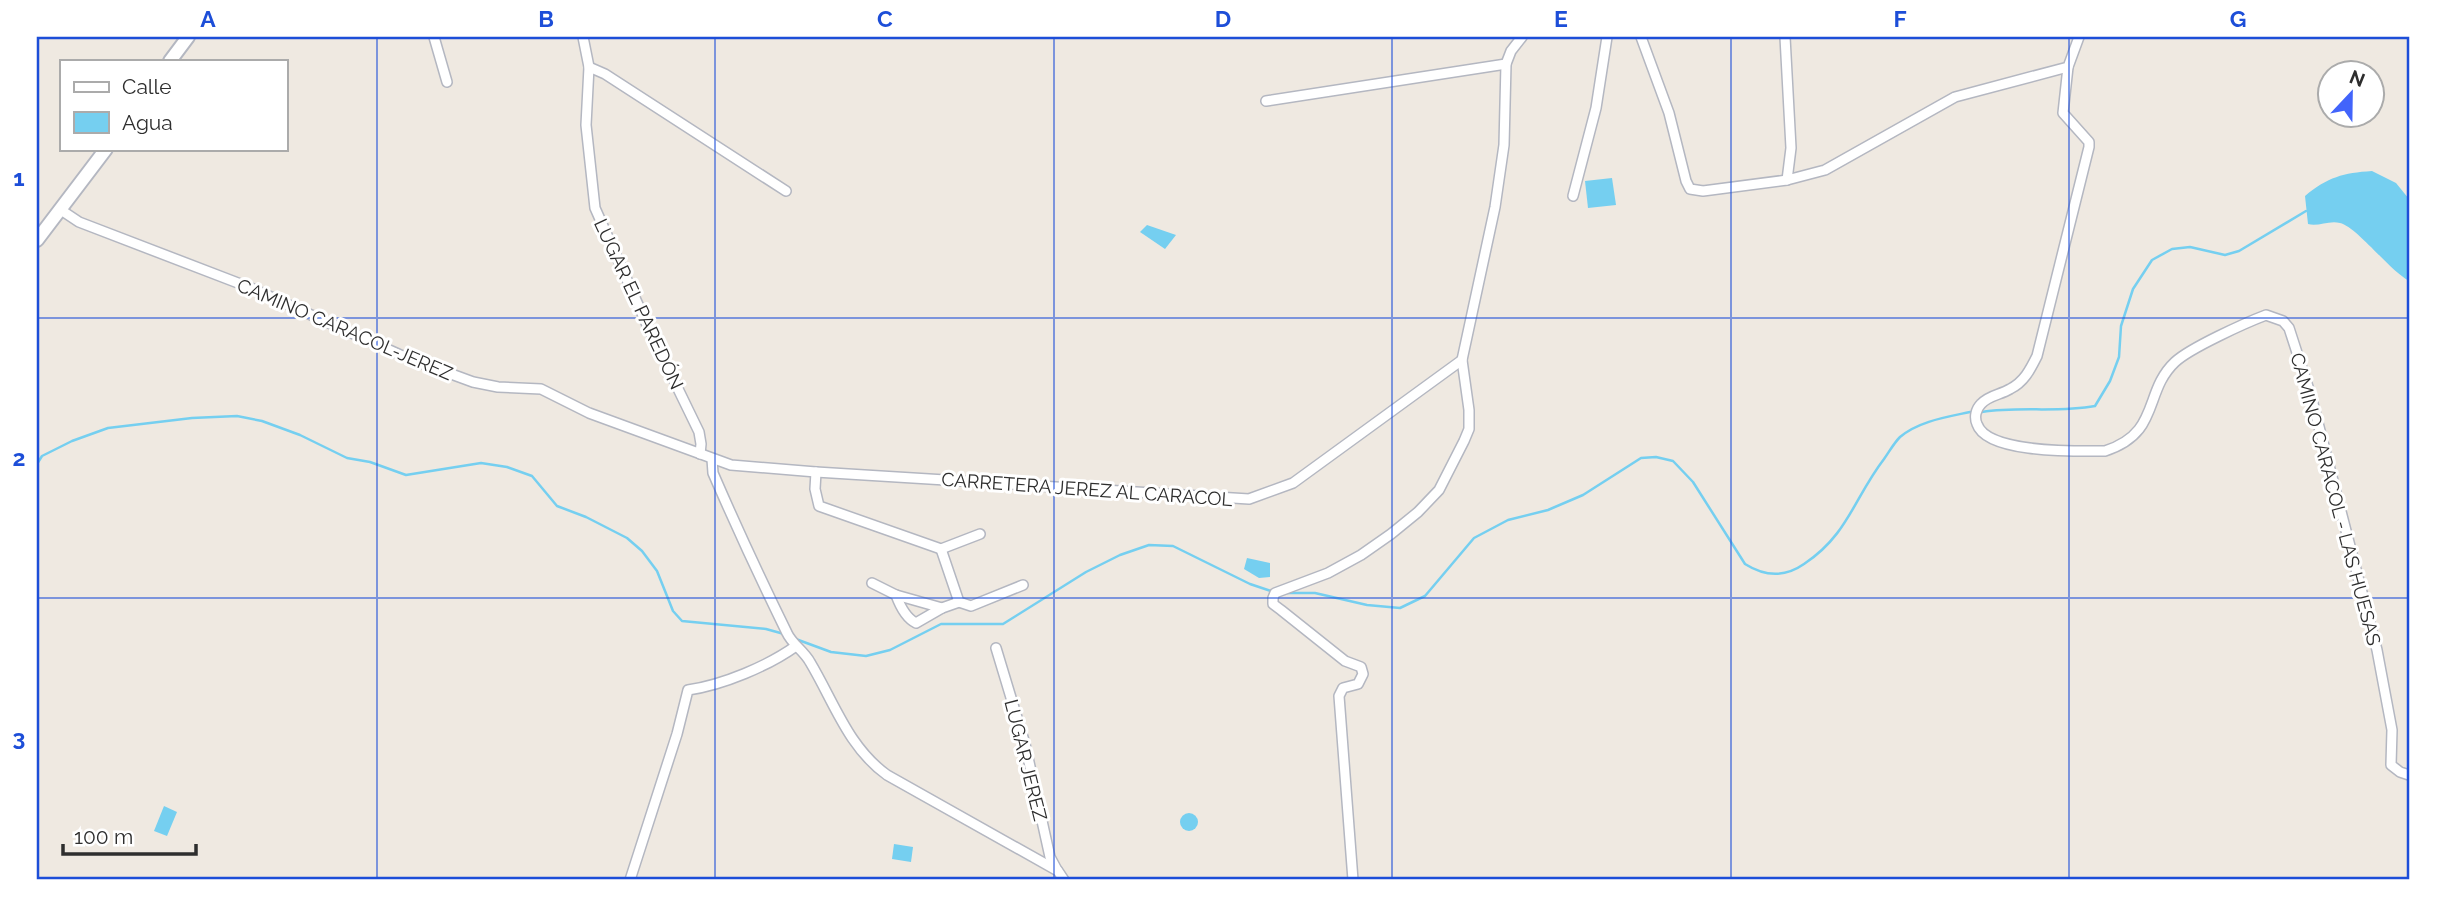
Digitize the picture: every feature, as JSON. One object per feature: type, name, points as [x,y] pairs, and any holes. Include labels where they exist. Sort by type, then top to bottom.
[{"type":"main road","points":[[171,60],[188,37]]},
{"type":"main road","points":[[37,240],[105,150]]},
{"type":"street","points":[[434,37],[447,82]]},
{"type":"street","name":"LUGAR EL PAREDÓN","points":[[583,37],[589,67],[586,125],[595,208],[699,432],[699,454]]},
{"type":"street","points":[[1353,880],[1339,696],[1343,688],[1358,684],[1363,674],[1361,667],[1345,661],[1273,604],[1273,598],[1275,593],[1328,573],[1362,555],[1418,512],[1439,490],[1455,462],[1469,429],[1462,360],[1504,145],[1506,64],[1521,37]]},
{"type":"street","points":[[1573,196],[1596,108],[1606,37]]},
{"type":"street","points":[[1641,37],[1669,113],[1685,181],[1690,189],[1703,191],[1787,180],[1825,170],[1955,97],[2068,67],[2079,37]]},
{"type":"street","points":[[1785,37],[1791,148],[1787,180]]},
{"type":"street","points":[[1266,101],[1506,64]]},
{"type":"street","points":[[589,67],[605,74],[786,191]]},
{"type":"street","name":"CAMINO CARACOL - LAS HUESAS","points":[[2068,67],[2063,113],[2089,142],[2089,147],[2037,356],[2029,373],[2009,390],[1990,397],[1981,404],[1975,418],[1977,427],[1983,433],[2017,447],[2105,452],[2119,447],[2137,432],[2147,419],[2167,371],[2180,357],[2266,316],[2283,321],[2289,328],[2311,396],[2377,650],[2392,730],[2391,765],[2409,775]]},
{"type":"street","name":"CAMINO CARACOL-JEREZ","points":[[61,210],[79,222],[251,288],[405,358],[473,382],[498,387],[541,389],[589,413],[712,458]]},
{"type":"street","name":"CARRETERA JEREZ AL CARACOL","points":[[712,458],[731,465],[816,472],[1249,499],[1293,484],[1462,360]]},
{"type":"street","points":[[712,458],[713,473],[788,635],[808,659],[860,751],[872,764],[1058,871],[1064,880]]},
{"type":"street","points":[[816,472],[815,489],[819,506],[941,549],[979,534]]},
{"type":"street","points":[[941,549],[960,602]]},
{"type":"street","points":[[872,583],[896,595],[942,608]]},
{"type":"street","points":[[896,595],[911,621],[916,623],[942,608],[960,602],[971,606],[1023,585]]},
{"type":"street","points":[[630,880],[677,734],[688,690],[707,687],[771,662],[783,657],[796,646]]},
{"type":"street","name":"LUGAR JEREZ","points":[[996,648],[1025,744],[1050,857],[1058,871]]},
{"type":"water","points":[[2372,171],[2396,183],[2409,199],[2409,281],[2347,226],[2336,222],[2308,224],[2305,196],[2336,177]]},
{"type":"water","points":[[1612,178],[1616,205],[1588,208],[1585,181]]},
{"type":"water","points":[[1147,225],[1176,235],[1165,249],[1140,232]]},
{"type":"water","points":[[1247,558],[1270,563],[1270,577],[1259,578],[1244,569]]},
{"type":"water","points":[[164,806],[177,812],[167,836],[154,831]]},
{"type":"water","points":[[1185,813],[1193,813],[1198,822],[1196,829],[1185,831],[1180,826],[1180,818]]},
{"type":"water","points":[[894,844],[913,847],[911,862],[892,859]]},
{"type":"waterway","points":[[1982,412],[2095,406],[2110,381],[2119,357],[2121,326],[2133,289],[2152,260],[2172,249],[2190,247],[2225,255],[2239,251],[2306,211]]},
{"type":"waterway","points":[[1287,593],[1315,593],[1367,605],[1400,608],[1425,596],[1474,538],[1508,520],[1548,510],[1583,495],[1641,458],[1656,457],[1673,461],[1693,482],[1745,564],[1767,573],[1789,572],[1819,553],[1831,541],[1900,437],[1924,423],[1970,412]]},
{"type":"waterway","points":[[37,464],[42,456],[108,428],[192,418],[237,416],[262,421],[300,435],[347,458],[370,462],[406,475],[481,463],[507,467],[532,476],[557,506],[627,538],[642,551],[657,571],[673,611],[682,621],[766,629],[784,634]]},
{"type":"waterway","points":[[793,638],[831,652],[866,656],[890,650],[941,624],[1003,624],[1086,572],[1120,555],[1149,545],[1173,546],[1250,584],[1274,592]]}]
